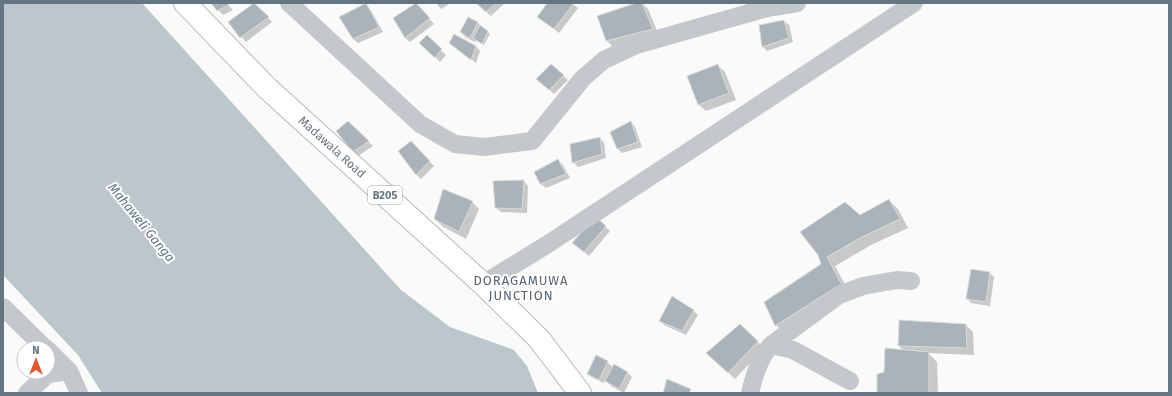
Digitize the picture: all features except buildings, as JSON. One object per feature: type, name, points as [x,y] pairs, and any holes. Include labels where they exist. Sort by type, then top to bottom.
[{"type":"main road","name":"Madawala Road","points":[[185,3],[267,88],[483,284],[539,339],[580,393]]},
{"type":"street","points":[[290,3],[420,124],[454,144],[484,147],[532,141],[583,78],[604,60],[636,45],[767,8],[797,3]]},
{"type":"street","points":[[483,284],[548,244],[914,3]]},
{"type":"street","points":[[750,393],[763,354],[770,345],[839,295],[863,286],[897,280],[911,281]]},
{"type":"street","points":[[3,307],[37,340]]},
{"type":"street","points":[[770,345],[793,350],[850,381]]},
{"type":"street","points":[[56,358],[69,371],[79,393]]},
{"type":"street","points":[[27,393],[48,374],[69,371]]},
{"type":"water","name":"Mahaweli Ganga","points":[[3,3],[142,3],[401,290],[450,327],[514,350],[527,366],[538,393],[102,393],[78,355],[3,275]]},
{"type":"district","name":"DORAGAMUWA JUNCTION","points":[[521,288]]}]
